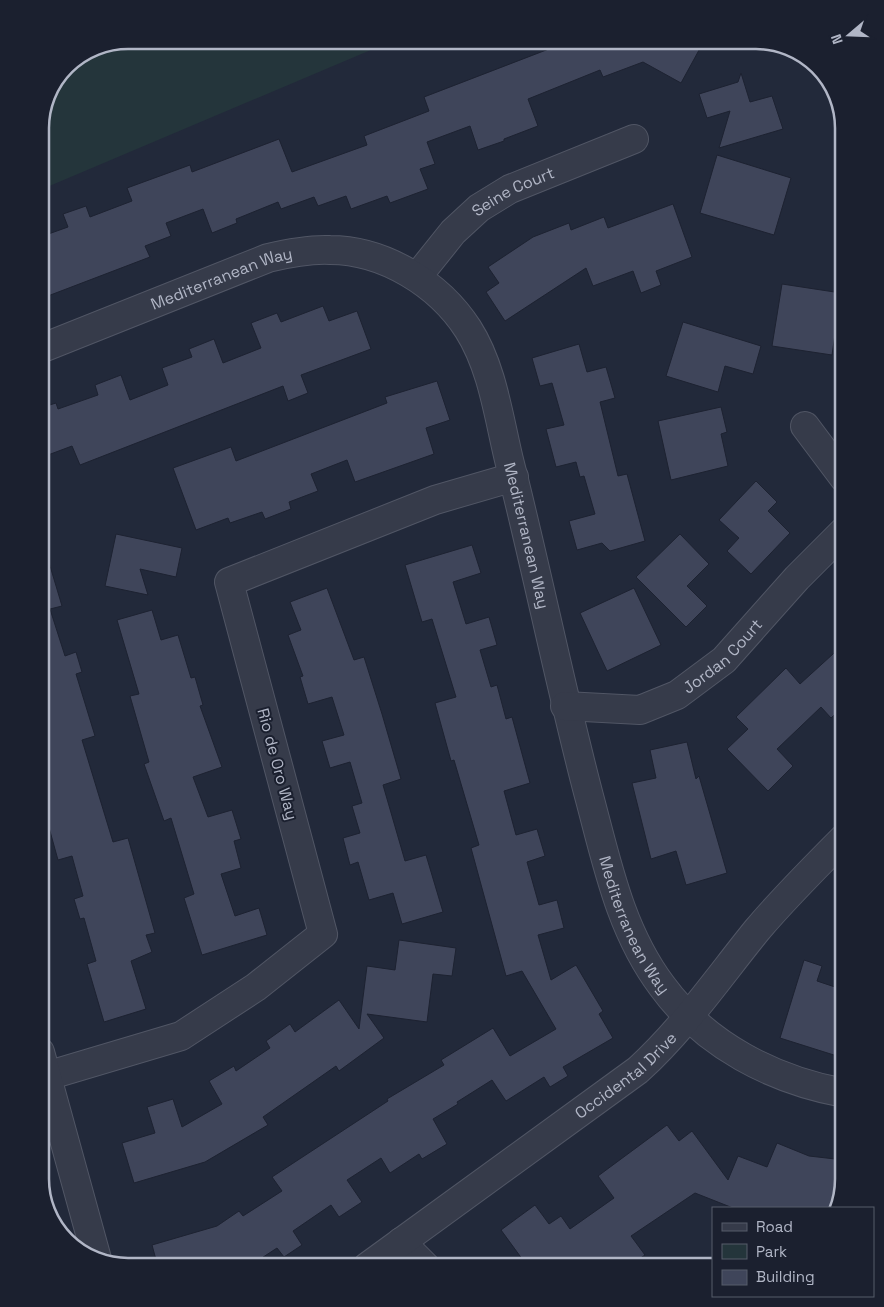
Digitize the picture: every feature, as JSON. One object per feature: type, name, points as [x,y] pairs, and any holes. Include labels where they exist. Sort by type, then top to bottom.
[{"type":"street","name":"Seine Court","points":[[417,277],[453,232],[479,208],[510,189],[634,139]]},
{"type":"street","name":"Mediterranean Way","points":[[49,345],[268,258],[297,251],[333,249],[368,255],[417,277],[434,290],[459,316],[485,363],[514,477],[565,706],[624,921],[642,956],[663,988],[690,1018],[718,1042],[751,1062],[786,1078],[835,1091]]},
{"type":"street","points":[[806,426],[835,466]]},
{"type":"street","name":"Rio de Oro Way","points":[[49,1067],[181,1036],[256,987],[323,934],[229,582],[435,500],[514,477]]},
{"type":"street","name":"Jordan Court","points":[[565,706],[640,710],[677,694],[724,660],[797,578],[835,540]]},
{"type":"street","name":"Occidental Drive","points":[[379,1258],[638,1070],[665,1046],[690,1018],[758,930],[806,876],[835,847]]},
{"type":"street","points":[[49,1093],[95,1251]]},
{"type":"street","points":[[401,1242],[417,1258]]},
{"type":"green space","points":[[117,49],[373,49],[49,186],[49,122],[51,107],[65,80],[76,68],[88,59],[102,53]]},
{"type":"building","points":[[549,49],[700,49],[681,83],[643,62],[603,77],[600,70],[528,99],[538,126],[504,139],[504,141],[478,150],[470,126],[427,142],[435,164],[420,169],[428,189],[390,203],[387,196],[351,209],[346,196],[318,206],[314,197],[281,209],[278,202],[236,219],[237,223],[212,233],[203,209],[166,223],[171,236],[145,246],[150,257],[49,296],[49,234],[68,227],[63,214],[86,206],[90,217],[132,201],[127,188],[190,165],[192,172],[279,139],[292,172],[367,145],[364,136],[429,111],[424,97]]},
{"type":"building","points":[[741,73],[750,102],[772,96],[783,129],[719,148],[730,111],[707,118],[699,94],[738,82]]},
{"type":"building","points":[[717,155],[791,178],[774,235],[700,213]]},
{"type":"building","points":[[673,204],[692,257],[656,271],[661,285],[641,293],[633,271],[593,286],[586,268],[505,321],[486,292],[499,283],[488,267],[533,237],[569,223],[571,230],[604,217],[608,228]]},
{"type":"building","points":[[782,284],[835,292],[835,334],[832,355],[772,346]]},
{"type":"building","points":[[323,306],[329,321],[357,311],[371,349],[301,375],[308,393],[288,401],[283,386],[80,465],[72,446],[49,455],[49,405],[56,403],[58,409],[98,395],[95,385],[121,375],[130,400],[168,385],[162,368],[192,357],[189,349],[214,339],[223,363],[261,348],[251,323],[277,313],[281,322]]},
{"type":"building","points":[[683,322],[761,346],[753,374],[725,366],[718,392],[666,376]]},
{"type":"building","points":[[579,344],[587,372],[606,367],[615,398],[600,402],[618,476],[627,474],[645,541],[610,551],[602,543],[577,550],[569,521],[595,514],[584,476],[580,477],[576,462],[556,467],[546,429],[564,425],[552,383],[540,386],[532,358]]},
{"type":"building","points":[[437,381],[450,420],[426,428],[434,454],[355,482],[347,460],[311,474],[318,491],[289,502],[291,509],[265,519],[262,512],[230,523],[228,518],[196,530],[173,468],[231,447],[236,461],[387,403],[385,397]]},
{"type":"building","points":[[721,407],[727,432],[721,434],[728,466],[671,480],[658,421]]},
{"type":"building","points":[[756,481],[777,502],[768,511],[790,533],[751,574],[727,551],[739,538],[719,520]]},
{"type":"building","points":[[116,534],[182,548],[176,577],[140,569],[148,595],[105,586]]},
{"type":"building","points":[[680,534],[709,564],[687,586],[707,606],[686,627],[636,577]]},
{"type":"building","points":[[472,545],[481,573],[453,582],[466,624],[489,617],[497,645],[480,650],[491,687],[497,685],[506,719],[512,717],[530,783],[504,791],[516,835],[537,829],[545,856],[527,862],[539,905],[557,900],[564,928],[538,935],[551,980],[576,965],[603,1011],[599,1014],[613,1038],[563,1067],[568,1076],[550,1087],[544,1077],[506,1101],[492,1080],[457,1102],[458,1104],[433,1119],[447,1144],[422,1159],[419,1154],[390,1173],[381,1158],[347,1180],[362,1202],[339,1217],[331,1205],[293,1231],[302,1245],[284,1257],[277,1248],[262,1258],[156,1258],[152,1245],[217,1226],[239,1211],[243,1216],[282,1191],[272,1177],[388,1101],[387,1099],[444,1065],[441,1060],[493,1028],[510,1056],[556,1029],[522,971],[506,976],[471,848],[479,845],[454,760],[451,761],[435,703],[456,697],[432,619],[422,622],[405,565]]},
{"type":"building","points":[[49,562],[62,606],[50,609],[65,656],[76,652],[82,672],[76,674],[95,736],[82,740],[113,842],[128,838],[155,933],[146,935],[152,952],[131,961],[146,1009],[104,1022],[87,964],[96,961],[84,918],[80,919],[74,899],[83,896],[72,856],[58,860],[49,828]]},
{"type":"building","points":[[327,588],[354,660],[364,657],[401,779],[383,785],[405,861],[426,855],[443,912],[402,924],[393,893],[369,900],[358,862],[350,865],[343,838],[360,833],[352,806],[362,803],[350,762],[330,768],[322,741],[344,735],[332,697],[308,704],[300,677],[303,676],[288,635],[301,630],[290,602]]},
{"type":"building","points":[[634,588],[661,645],[607,671],[580,613]]},
{"type":"building","points":[[152,610],[161,640],[178,635],[191,678],[195,677],[203,705],[200,706],[222,767],[193,777],[208,817],[232,810],[241,839],[234,841],[241,868],[221,874],[235,916],[259,908],[267,935],[202,955],[184,898],[194,894],[171,818],[164,821],[144,764],[149,762],[130,696],[139,694],[117,620]]},
{"type":"building","points":[[835,652],[835,714],[831,718],[821,707],[777,749],[793,766],[768,791],[727,749],[748,729],[736,717],[786,668],[800,684]]},
{"type":"building","points":[[687,742],[696,779],[699,776],[727,873],[686,885],[676,851],[651,859],[632,783],[656,778],[650,750]]},
{"type":"building","points":[[399,940],[456,948],[452,976],[433,974],[427,1022],[367,1014],[384,1038],[339,1071],[336,1066],[263,1117],[268,1125],[205,1162],[134,1183],[122,1143],[155,1133],[147,1107],[173,1099],[182,1127],[222,1104],[209,1081],[234,1066],[236,1071],[270,1048],[266,1041],[290,1024],[295,1032],[339,1000],[359,1029],[367,966],[395,970]]},
{"type":"building","points":[[804,960],[822,966],[817,981],[835,987],[835,1055],[780,1038]]},
{"type":"building","points":[[667,1125],[679,1141],[692,1131],[728,1180],[738,1156],[767,1167],[777,1143],[809,1156],[835,1159],[835,1190],[830,1207],[730,1207],[695,1193],[631,1236],[645,1255],[640,1258],[521,1258],[501,1230],[535,1205],[549,1224],[561,1216],[570,1229],[614,1198],[598,1176]]}]
